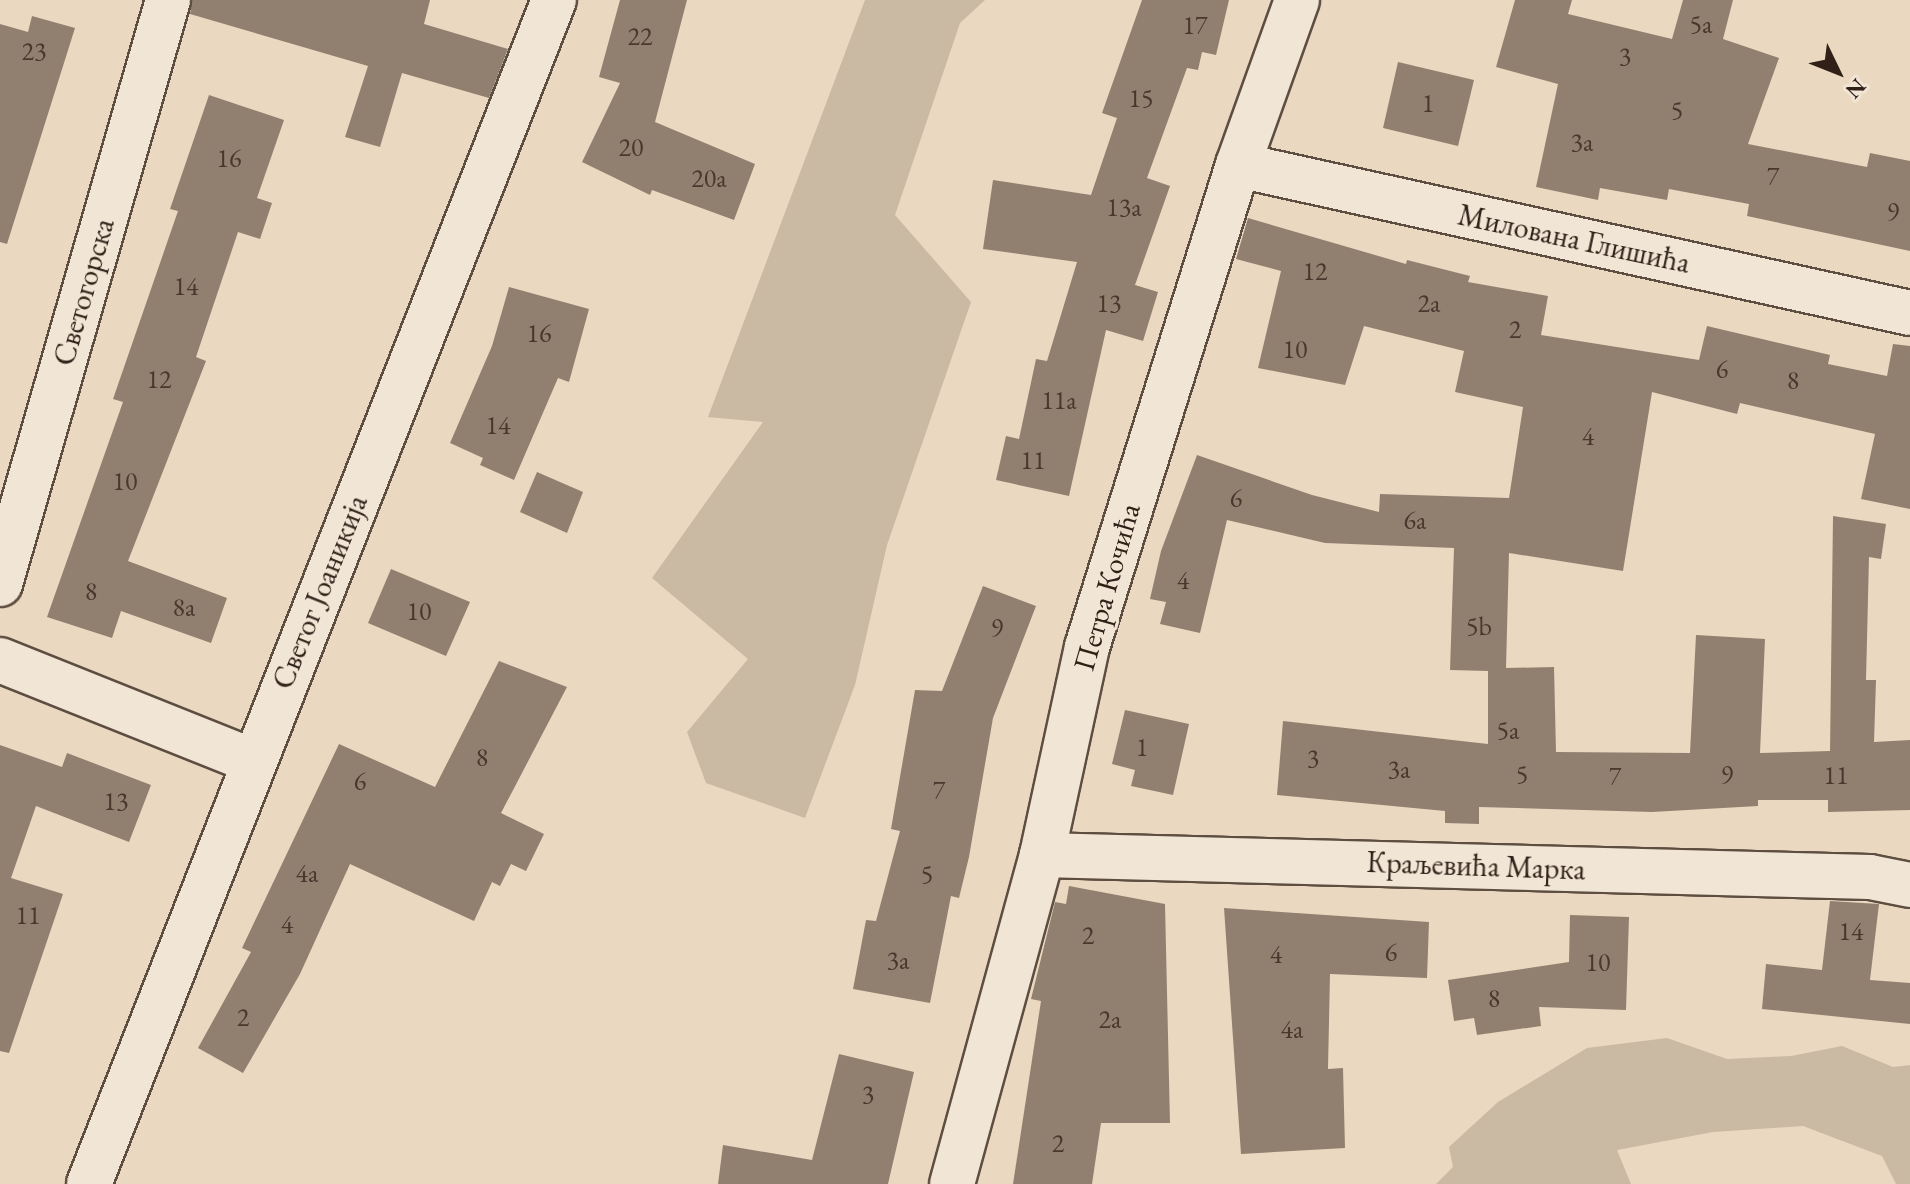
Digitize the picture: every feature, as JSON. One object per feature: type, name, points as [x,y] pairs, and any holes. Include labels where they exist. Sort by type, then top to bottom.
[{"type":"street","name":"Светогорска","points":[[0,584],[168,0]]},
{"type":"street","name":"Светог Јоаникија","points":[[89,1184],[554,0]]},
{"type":"street","name":"Петра Кочића","points":[[952,1184],[1042,855],[1087,647],[1238,165],[1297,0]]},
{"type":"street","name":"Милована Глишића","points":[[1238,165],[1910,313]]},
{"type":"street","points":[[0,660],[253,761]]},
{"type":"street","name":"Краљевића Марка","points":[[1042,855],[1870,877],[1910,885]]},
{"type":"shaded area","points":[[865,0],[985,0],[960,23],[895,215],[971,302],[887,545],[855,685],[805,818],[706,783],[687,732],[748,659],[652,578],[763,422],[708,417]]},
{"type":"shaded area","points":[[1667,1038],[1727,1059],[1791,1056],[1842,1046],[1893,1067],[1910,1065],[1910,1184],[1896,1184],[1882,1156],[1803,1126],[1713,1132],[1617,1150],[1631,1184],[1436,1184],[1453,1167],[1449,1147],[1498,1102],[1587,1048]]},
{"type":"building","points":[[192,0],[430,0],[424,24],[508,49],[489,98],[402,73],[380,147],[345,137],[368,66],[190,14]]},
{"type":"building","points":[[620,0],[687,0],[655,122],[755,164],[734,220],[652,190],[650,195],[582,162],[620,83],[599,77]]},
{"type":"building","points":[[1142,0],[1229,0],[1216,55],[1202,52],[1198,70],[1187,68],[1147,178],[1170,186],[1135,285],[1158,292],[1143,341],[1106,330],[1069,496],[996,480],[1006,436],[1019,439],[1036,359],[1047,361],[1077,262],[983,249],[993,180],[1091,195],[1117,118],[1102,113]]},
{"type":"building","points":[[1515,0],[1572,0],[1568,14],[1672,39],[1683,0],[1733,0],[1723,39],[1779,58],[1748,144],[1867,167],[1870,153],[1910,161],[1910,251],[1747,216],[1749,204],[1669,189],[1667,200],[1600,188],[1598,200],[1536,187],[1558,84],[1496,67]]},
{"type":"building","points":[[32,16],[75,28],[7,244],[0,242],[0,24],[28,32]]},
{"type":"building","points":[[1398,62],[1474,80],[1458,146],[1383,128]]},
{"type":"building","points":[[209,95],[284,120],[257,198],[272,203],[260,239],[238,232],[196,357],[206,361],[128,561],[227,598],[211,643],[121,611],[112,638],[47,617],[123,402],[113,399],[178,211],[170,209]]},
{"type":"building","points":[[1248,218],[1406,264],[1407,260],[1470,276],[1468,282],[1548,296],[1541,335],[1699,360],[1707,326],[1830,355],[1828,364],[1887,376],[1893,344],[1910,346],[1910,509],[1861,499],[1875,434],[1740,403],[1737,414],[1652,392],[1623,571],[1509,553],[1506,668],[1554,667],[1556,752],[1690,753],[1696,635],[1765,639],[1760,753],[1830,751],[1833,516],[1886,524],[1881,559],[1869,557],[1866,680],[1876,680],[1874,742],[1910,740],[1910,810],[1828,812],[1828,800],[1758,800],[1758,806],[1652,812],[1479,807],[1479,824],[1445,823],[1445,811],[1277,795],[1283,721],[1488,744],[1488,671],[1450,670],[1454,548],[1325,543],[1227,520],[1200,633],[1160,624],[1166,602],[1150,599],[1161,551],[1197,455],[1312,495],[1379,512],[1380,494],[1509,498],[1523,407],[1455,392],[1464,351],[1364,326],[1345,385],[1258,368],[1281,271],[1236,259]]},
{"type":"building","points":[[509,287],[589,309],[569,382],[558,378],[514,480],[480,465],[483,458],[450,443],[492,346]]},
{"type":"building","points":[[537,472],[583,492],[567,533],[520,512]]},
{"type":"building","points":[[391,569],[470,602],[446,656],[368,623]]},
{"type":"building","points":[[983,586],[1036,606],[993,718],[969,857],[959,898],[951,896],[930,1003],[853,989],[866,920],[876,921],[900,831],[891,829],[915,690],[942,691]]},
{"type":"building","points":[[499,661],[567,687],[501,813],[544,834],[526,871],[511,864],[500,886],[492,882],[474,921],[350,864],[300,974],[243,1073],[198,1048],[251,952],[242,948],[339,744],[435,787]]},
{"type":"building","points":[[1125,710],[1189,724],[1173,795],[1131,786],[1135,770],[1112,764]]},
{"type":"building","points":[[0,745],[62,767],[67,753],[151,785],[129,842],[36,806],[11,878],[63,894],[9,1053],[0,1051]]},
{"type":"building","points":[[1069,886],[1165,904],[1170,1123],[1101,1123],[1092,1184],[1013,1184],[1041,1001],[1031,999],[1055,902],[1066,904]]},
{"type":"building","points":[[1830,901],[1879,904],[1870,980],[1910,983],[1910,1024],[1762,1009],[1766,964],[1822,970]]},
{"type":"building","points":[[1224,908],[1429,922],[1427,978],[1330,974],[1328,1069],[1343,1068],[1345,1148],[1241,1154]]},
{"type":"building","points":[[1570,915],[1629,917],[1626,1010],[1539,1007],[1541,1026],[1477,1035],[1474,1018],[1454,1021],[1448,980],[1569,962]]},
{"type":"building","points":[[839,1054],[914,1072],[888,1184],[718,1184],[723,1145],[812,1160]]}]
